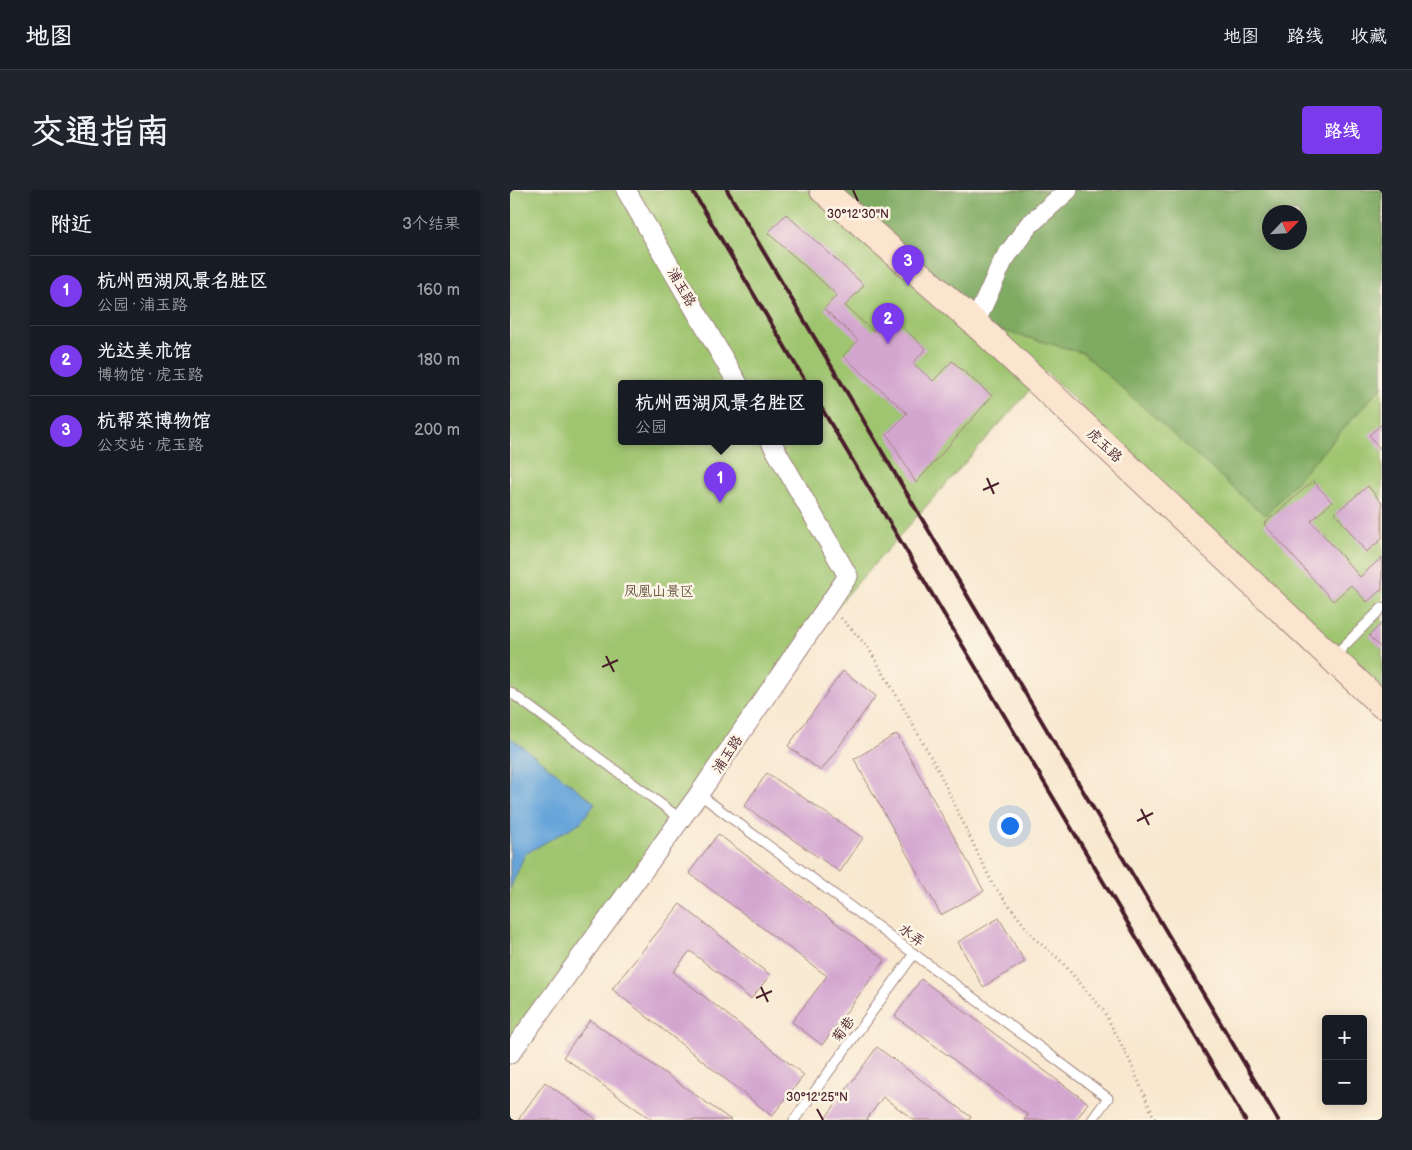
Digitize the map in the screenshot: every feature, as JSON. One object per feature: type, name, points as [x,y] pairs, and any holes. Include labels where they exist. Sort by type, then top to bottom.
[{"type":"street","name":"浦玉路","points":[[626,190],[736,380]]},
{"type":"street","name":"虎玉路","points":[[823,190],[975,323],[1382,705]]},
{"type":"street","points":[[975,323],[1003,261],[1028,226],[1068,190]]},
{"type":"street","name":"浦玉路","points":[[510,1054],[699,794],[848,576],[773,445]]},
{"type":"lane","points":[[1332,658],[1382,608]]},
{"type":"lane","points":[[510,692],[681,819]]},
{"type":"lane","name":"水弄","points":[[699,794],[1108,1098],[1092,1120]]},
{"type":"lane","name":"菊巷","points":[[794,1120],[914,954]]},
{"type":"path","points":[[829,605],[867,646],[894,691],[937,768],[992,883],[1034,938],[1060,960],[1103,1010],[1128,1057],[1155,1120]]},
{"type":"green space","name":"凤凰山景区","points":[[510,190],[1382,190],[1382,700],[1046,372],[813,633],[510,1058]]},
{"type":"green space","points":[[823,190],[1382,190],[1382,386],[1266,515],[1251,504],[1083,353],[975,323]]},
{"type":"water","points":[[510,737],[595,803],[581,822],[525,854],[510,889]]},
{"type":"building","points":[[786,214],[864,285],[845,306],[873,331],[888,314],[926,349],[913,363],[933,381],[952,361],[992,396],[916,483],[887,434],[907,413],[843,356],[858,340],[824,309],[837,295],[768,233]]},
{"type":"building","points":[[1382,424],[1382,451],[1369,435]]},
{"type":"building","points":[[1313,481],[1332,502],[1311,521],[1360,577],[1382,557],[1382,589],[1367,602],[1351,585],[1333,601],[1264,524]]},
{"type":"building","points":[[1368,486],[1382,503],[1382,539],[1366,552],[1335,513]]},
{"type":"building","points":[[1382,623],[1382,649],[1369,636]]},
{"type":"building","points":[[843,671],[876,696],[821,771],[788,746]]},
{"type":"building","points":[[897,734],[984,891],[941,915],[854,759]]},
{"type":"building","points":[[767,773],[863,838],[840,872],[744,806]]},
{"type":"building","points":[[718,834],[885,960],[822,1045],[792,1022],[827,976],[689,873]]},
{"type":"building","points":[[680,904],[770,975],[751,999],[690,951],[673,972],[804,1075],[772,1116],[612,989]]},
{"type":"building","points":[[999,918],[1025,962],[983,987],[958,942]]},
{"type":"building","points":[[921,979],[1088,1103],[1076,1120],[1024,1120],[1028,1115],[895,1016]]},
{"type":"building","points":[[590,1020],[731,1120],[652,1120],[563,1057]]},
{"type":"building","points":[[877,1047],[971,1117],[969,1120],[914,1120],[883,1097],[867,1119],[869,1120],[824,1120]]},
{"type":"building","points":[[545,1082],[597,1120],[518,1120]]},
{"type":"railway","points":[[692,190],[805,380]]},
{"type":"railway","points":[[727,190],[1278,1120]]},
{"type":"railway","points":[[823,411],[1245,1120]]},
{"type":"place","name":"杭帮菜博物馆","points":[[908,286]]},
{"type":"place","name":"光达美术馆","points":[[888,344]]},
{"type":"place","name":"杭州西湖风景名胜区","points":[[720,503]]}]
